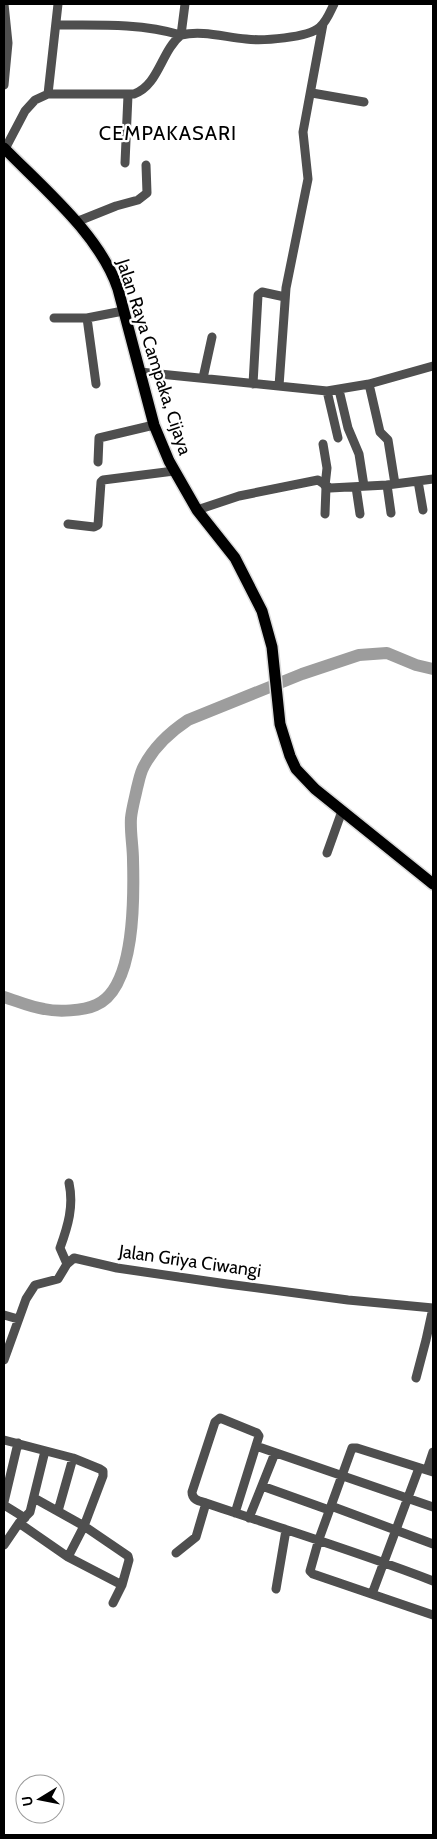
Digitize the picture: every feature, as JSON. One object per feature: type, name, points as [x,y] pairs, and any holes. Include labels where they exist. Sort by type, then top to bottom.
[{"type":"main road","name":"Jalan Raya Campaka, Cijaya","points":[[4,148],[76,222],[106,261],[114,280],[154,425],[174,471],[197,510],[235,558],[262,611],[272,647],[280,724],[296,769],[315,789],[433,884]]},
{"type":"street","points":[[4,4],[8,43],[4,86]]},
{"type":"street","points":[[48,94],[58,4]]},
{"type":"street","points":[[4,148],[30,105],[48,94],[128,95],[140,92],[146,88],[172,43],[181,36],[186,4]]},
{"type":"street","points":[[279,386],[285,297],[308,179],[303,139],[324,24],[334,4]]},
{"type":"street","points":[[56,24],[110,25],[158,29],[181,36],[214,34],[251,40],[299,36],[313,32],[324,24]]},
{"type":"street","points":[[312,93],[364,102]]},
{"type":"street","points":[[125,163],[128,95]]},
{"type":"street","points":[[76,222],[146,196],[146,165]]},
{"type":"street","points":[[253,384],[258,295],[262,292],[285,297]]},
{"type":"street","points":[[54,318],[87,318],[123,311]]},
{"type":"street","points":[[87,318],[96,384]]},
{"type":"street","points":[[203,378],[212,338]]},
{"type":"street","points":[[140,372],[327,391],[368,384],[433,366]]},
{"type":"street","points":[[368,384],[380,432],[388,440],[391,513]]},
{"type":"street","points":[[340,390],[348,428],[359,454],[360,514]]},
{"type":"street","points":[[327,391],[338,438]]},
{"type":"street","points":[[98,462],[99,438],[154,425]]},
{"type":"street","points":[[323,444],[327,468],[325,514]]},
{"type":"street","points":[[68,524],[94,527],[98,525],[101,482],[103,480],[174,471]]},
{"type":"street","points":[[197,510],[230,498],[318,480],[325,486],[360,486],[418,482],[433,479]]},
{"type":"street","points":[[418,482],[423,510]]},
{"type":"street","points":[[328,853],[342,811]]},
{"type":"street","points":[[5,1354],[26,1299],[35,1285],[58,1279],[67,1264],[60,1248],[71,1213],[69,1183]]},
{"type":"street","name":"Jalan Griya Ciwangi","points":[[67,1264],[76,1258],[117,1268],[218,1283],[348,1300],[433,1308]]},
{"type":"street","points":[[416,1378],[433,1308]]},
{"type":"street","points":[[4,1315],[18,1319]]},
{"type":"street","points":[[235,1513],[259,1436],[257,1433],[220,1418],[216,1420],[192,1492],[195,1499],[249,1518],[385,1562],[433,1581]]},
{"type":"street","points":[[4,1440],[73,1458],[100,1469],[103,1473],[84,1526],[68,1557]]},
{"type":"street","points":[[18,1444],[4,1504],[68,1557],[122,1585]]},
{"type":"street","points":[[256,1446],[274,1454],[433,1507]]},
{"type":"street","points":[[426,1470],[354,1448],[350,1451],[310,1566],[310,1571],[313,1574],[433,1616]]},
{"type":"street","points":[[4,1545],[30,1512],[45,1451]]},
{"type":"street","points":[[372,1594],[408,1498],[426,1470],[433,1452]]},
{"type":"street","points":[[249,1518],[274,1454]]},
{"type":"street","points":[[58,1512],[73,1458]]},
{"type":"street","points":[[262,1486],[433,1544]]},
{"type":"street","points":[[34,1498],[84,1526],[128,1556],[129,1560],[122,1585],[113,1603]]},
{"type":"street","points":[[176,1552],[196,1537],[206,1503]]},
{"type":"street","points":[[276,1589],[286,1530]]},
{"type":"waterway","points":[[4,997],[50,1010],[78,1010],[96,1005],[109,995],[119,980],[126,961],[130,940],[133,895],[131,818],[140,777],[144,766],[153,752],[163,740],[181,725],[188,720],[302,674],[359,655],[387,653],[416,665],[433,669]]},
{"type":"district","name":"CEMPAKASARI","points":[[168,133]]}]
